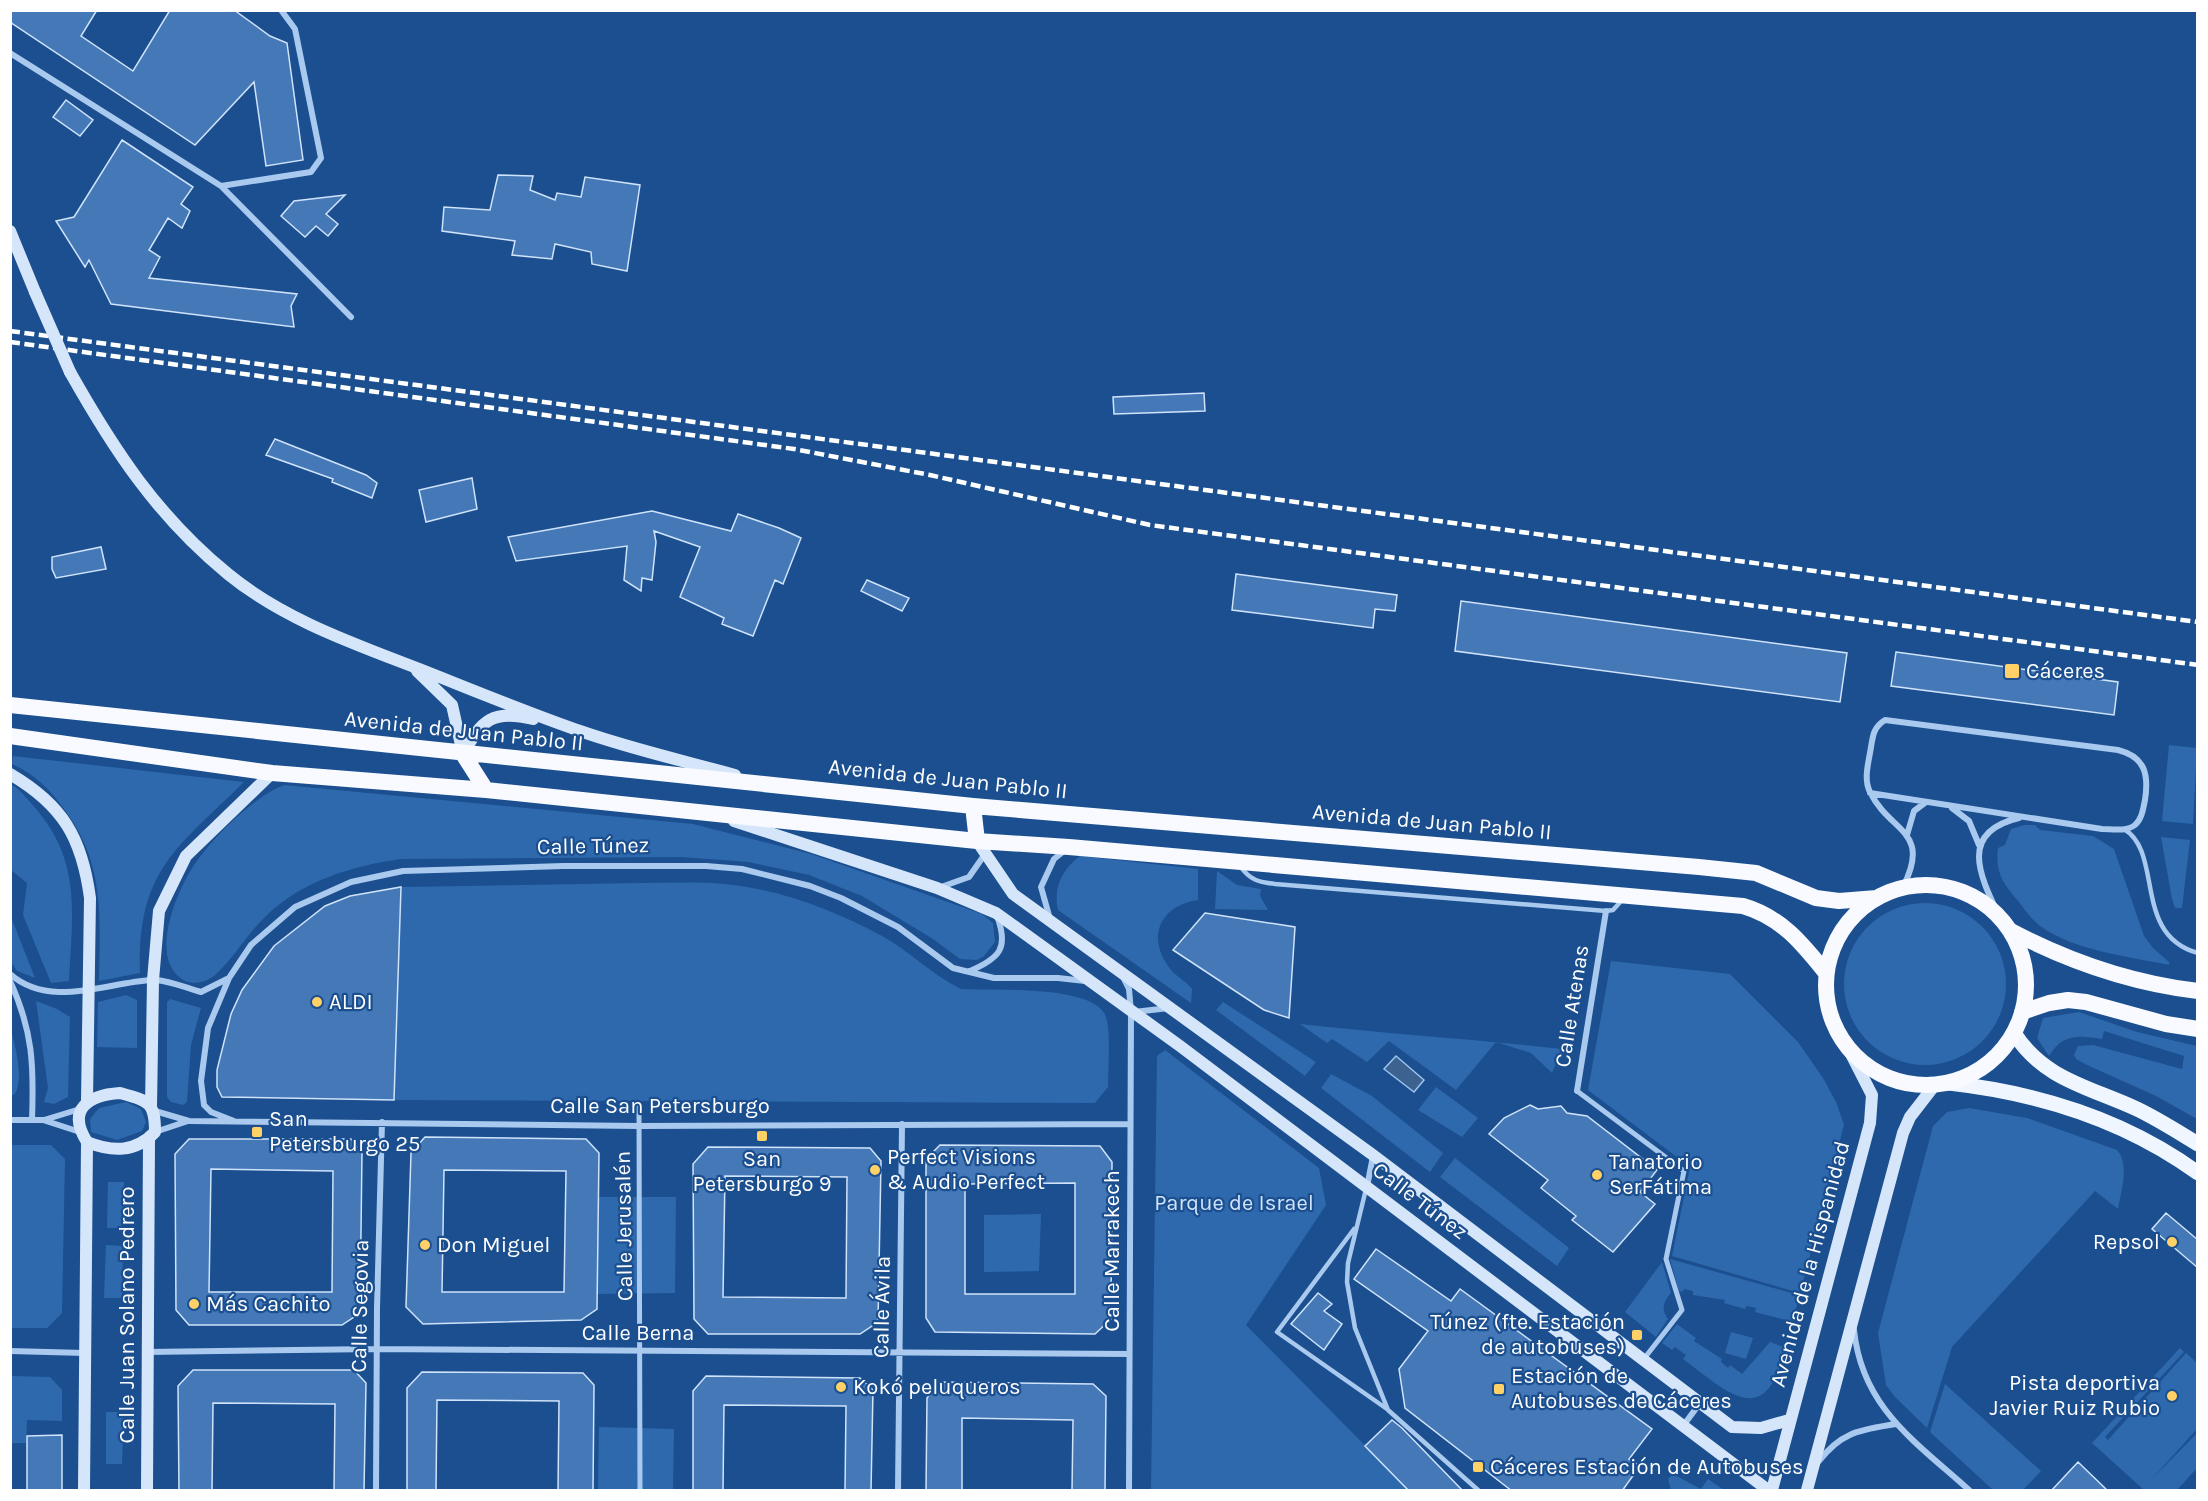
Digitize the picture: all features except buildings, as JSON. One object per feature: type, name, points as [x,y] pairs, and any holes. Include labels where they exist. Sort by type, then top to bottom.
[{"type":"highway","name":"Avenida de Juan Pablo II","points":[[10,705],[463,754],[756,781],[973,806],[1700,867],[1756,873],[1816,898],[1839,901],[1877,898]]},
{"type":"highway","points":[[10,736],[272,772],[486,790],[981,847],[1069,847],[1743,906],[1764,913],[1786,927],[1826,973]]},
{"type":"highway","points":[[463,754],[486,790]]},
{"type":"highway","points":[[973,806],[981,847]]},
{"type":"highway","points":[[1924,884],[1962,891],[1978,899],[1999,916],[2011,931],[2024,962],[2026,976],[2022,1012],[2014,1033],[1998,1056],[1985,1067],[1942,1085],[1899,1083],[1881,1075],[1850,1052],[1841,1039],[1827,1007],[1826,973],[1837,937],[1851,918],[1877,898],[1903,887],[1924,884]]},
{"type":"highway","points":[[2011,931],[2058,954],[2127,978],[2198,991]]},
{"type":"highway","points":[[2022,1012],[2049,1003],[2068,1000],[2085,1002],[2166,1024],[2198,1029]]},
{"type":"main road","points":[[10,231],[70,372],[103,430],[145,492],[227,573],[264,599],[360,647],[584,732]]},
{"type":"main road","points":[[412,666],[452,705],[463,754]]},
{"type":"main road","points":[[463,754],[486,720],[504,714],[584,732],[756,781]]},
{"type":"main road","points":[[10,774],[45,797],[62,817],[80,847],[90,898],[84,1137],[118,1151],[135,1147],[152,1136],[153,980],[159,911],[186,856],[272,772]]},
{"type":"main road","name":"Calle Túnez","points":[[716,815],[937,888],[996,913],[1180,1046],[1768,1491]]},
{"type":"main road","name":"Calle Túnez","points":[[981,847],[1012,894],[1050,919],[1373,1155],[1732,1427],[1761,1428],[1789,1420]]},
{"type":"main road","points":[[2014,1033],[2035,1061],[2053,1074],[2138,1110],[2198,1144]]},
{"type":"main road","name":"Avenida de la Hispanidad","points":[[1772,1491],[1789,1420],[1870,1123],[1872,1095],[1850,1052]]},
{"type":"main road","points":[[1807,1491],[1903,1133],[1910,1117],[1942,1085],[1997,1089],[2072,1109],[2136,1134],[2198,1173]]},
{"type":"main road","points":[[84,1105],[104,1094],[120,1093],[136,1097],[153,1109]]},
{"type":"main road","name":"Calle Juan Solano Pedrero","points":[[147,1491],[146,1352],[152,1136]]},
{"type":"main road","name":"Calle Juan Solano Pedrero","points":[[84,1137],[84,1491]]},
{"type":"street","points":[[221,186],[311,172],[321,158],[295,29],[281,10]]},
{"type":"street","points":[[10,53],[221,186],[351,317]]},
{"type":"street","points":[[1870,793],[2102,829],[2124,829],[2135,825],[2141,817],[2147,781],[2145,768],[2138,758],[2118,750],[1890,718],[1881,722],[1874,729],[1866,780],[1870,793],[1907,835],[1912,847],[1913,862],[1903,887]]},
{"type":"street","points":[[1907,835],[1914,811],[1926,802]]},
{"type":"street","points":[[1947,805],[1969,820],[1979,844],[1979,868],[1999,916]]},
{"type":"street","points":[[1979,844],[1986,833],[1997,825],[2024,817]]},
{"type":"street","points":[[937,888],[969,877],[981,847]]},
{"type":"street","points":[[1050,919],[1041,887],[1054,859],[1069,847]]},
{"type":"street","name":"Calle Túnez","points":[[234,1121],[211,1112],[204,1105],[201,1081],[208,1028],[229,978],[250,945],[295,907],[351,882],[403,871],[575,866],[706,866],[770,874],[810,886],[868,910],[898,927],[953,968],[994,978],[1058,978],[1092,981]]},
{"type":"street","name":"Calle Atenas","points":[[1606,911],[1577,1091],[1684,1171],[1666,1258],[1682,1310],[1643,1360]]},
{"type":"street","points":[[969,971],[987,964],[1000,951],[1004,935],[996,913]]},
{"type":"street","points":[[1120,971],[1129,989],[1131,1012],[1173,1008]]},
{"type":"street","points":[[10,974],[27,986],[59,992],[89,991],[153,980],[201,992],[229,978]]},
{"type":"street","points":[[10,981],[22,1006],[34,1060],[32,1120]]},
{"type":"street","name":"Calle Marrakech","points":[[1129,1491],[1131,1012]]},
{"type":"street","points":[[10,1120],[44,1120],[84,1105]]},
{"type":"street","name":"Calle Jerusalén","points":[[639,1105],[642,1351],[640,1491]]},
{"type":"street","name":"Calle San Petersburgo","points":[[153,1109],[189,1121],[639,1126],[1130,1124]]},
{"type":"street","points":[[44,1120],[84,1137]]},
{"type":"street","name":"Calle San Petersburgo","points":[[152,1136],[189,1121]]},
{"type":"street","name":"Calle Segovia","points":[[376,1491],[382,1122]]},
{"type":"street","name":"Calle Ávila","points":[[898,1491],[902,1124]]},
{"type":"street","points":[[1367,1187],[1373,1155]]},
{"type":"street","points":[[1853,1318],[1856,1350],[1866,1379],[1881,1408],[1969,1491]]},
{"type":"street","name":"Calle Berna","points":[[146,1352],[377,1349],[1130,1354]]},
{"type":"street","points":[[10,1351],[85,1353]]},
{"type":"street","points":[[1683,1426],[1700,1403]]},
{"type":"street","points":[[1812,1468],[1831,1446],[1850,1433],[1896,1424]]},
{"type":"lane","points":[[2124,829],[2138,845],[2155,911],[2167,933],[2181,948],[2197,951]]},
{"type":"lane","points":[[1236,861],[1248,877],[1257,882],[1606,911],[1613,910],[1626,896]]},
{"type":"lane","points":[[1367,1187],[1361,1220],[1277,1332],[1388,1410],[1478,1491]]},
{"type":"lane","points":[[1355,1227],[1347,1282],[1353,1316],[1388,1410]]},
{"type":"green space","points":[[2169,745],[2197,748],[2193,824],[2162,821]]},
{"type":"green space","points":[[13,756],[244,782],[181,844],[154,885],[146,909],[141,938],[140,973],[99,981],[99,912],[93,870],[87,850],[77,829],[59,802],[34,777],[12,764]]},
{"type":"green space","points":[[11,784],[28,799],[51,830],[68,870],[72,912],[69,981],[51,983],[23,915],[27,883],[11,870]]},
{"type":"green space","points":[[284,785],[693,824],[811,854],[982,914],[993,923],[995,942],[983,957],[977,960],[960,959],[933,939],[862,896],[809,875],[748,862],[681,857],[401,859],[346,871],[328,877],[295,894],[279,904],[258,924],[215,975],[200,982],[185,981],[173,971],[168,957],[167,940],[169,921],[183,885],[199,858],[226,827],[261,798]]},
{"type":"green space","points":[[2024,825],[2035,825],[2040,830],[2093,836],[2114,849],[2144,936],[2153,948],[2169,962],[2169,965],[2085,947],[2054,934],[2034,920],[2004,883],[1997,857],[1998,848],[2005,845],[2011,829]]},
{"type":"green space","points":[[2161,837],[2190,840],[2182,908],[2175,908],[2172,899]]},
{"type":"green space","points":[[1080,856],[1198,869],[1198,900],[1173,910],[1160,927],[1158,938],[1165,961],[1174,973],[1192,989],[1191,1003],[1058,910],[1057,894],[1060,880],[1068,867]]},
{"type":"green space","points":[[1217,871],[1237,885],[1261,889],[1260,896],[1268,910],[1215,909]]},
{"type":"green space","points":[[712,883],[778,894],[842,916],[882,936],[961,989],[1041,991],[1083,999],[1098,1006],[1108,1023],[1108,1087],[1095,1103],[394,1100],[401,887]]},
{"type":"green space","points":[[1925,903],[1941,904],[1956,909],[1982,927],[2000,953],[2005,968],[2005,1000],[2000,1015],[1982,1041],[1956,1059],[1941,1064],[1925,1065],[1909,1064],[1894,1059],[1868,1041],[1850,1015],[1845,1000],[1844,984],[1845,968],[1850,953],[1868,927],[1894,909],[1909,904]]},
{"type":"green space","points":[[10,917],[35,978],[17,971],[11,962]]},
{"type":"green space","points":[[1611,961],[1730,974],[1798,1042],[1823,1078],[1836,1102],[1844,1125],[1800,1293],[1672,1256],[1690,1167],[1588,1090]]},
{"type":"green space","points":[[126,995],[137,1000],[137,1048],[97,1047],[98,1002]]},
{"type":"green space","points":[[170,999],[201,1008],[191,1045],[187,1102],[183,1105],[171,1102],[167,1097],[167,1002]]},
{"type":"green space","points":[[36,1001],[70,1017],[68,1097],[54,1104],[44,1102],[48,1088]]},
{"type":"green space","points":[[1223,1002],[1316,1062],[1305,1076],[1216,1010]]},
{"type":"green space","points":[[2079,1012],[2137,1032],[2197,1046],[2197,1119],[2156,1096],[2087,1065],[2076,1059],[2074,1055],[2078,1046],[2093,1045],[2182,1069],[2184,1056],[2104,1031],[2102,1039],[2078,1037],[2065,1040],[2049,1056],[2037,1038],[2043,1018]]},
{"type":"green space","points":[[1300,1024],[1496,1042],[1456,1090],[1389,1041],[1367,1062],[1332,1039],[1327,1043]]},
{"type":"green space","points":[[10,1028],[19,1072],[19,1081],[14,1095],[11,1095]]},
{"type":"green space","points":[[1497,1042],[1562,1049],[1552,1073],[1531,1053]]},
{"type":"green space","name":"Parque de Israel","points":[[1165,1050],[1319,1168],[1326,1205],[1246,1325],[1409,1490],[1151,1490],[1157,1056]]},
{"type":"green space","points":[[1331,1074],[1372,1096],[1443,1153],[1430,1172],[1321,1088]]},
{"type":"green space","points":[[1436,1087],[1478,1118],[1462,1137],[1418,1110]]},
{"type":"green space","points":[[126,1102],[141,1109],[146,1122],[142,1131],[117,1140],[91,1132],[90,1119],[99,1108]]},
{"type":"green space","points":[[1969,1108],[2027,1118],[2117,1150],[2124,1170],[2122,1187],[2118,1209],[2095,1191],[1952,1347],[1927,1428],[1886,1385],[1878,1333],[1933,1126],[1947,1112]]},
{"type":"green space","points":[[11,1145],[51,1145],[65,1159],[62,1313],[47,1328],[11,1328]]},
{"type":"green space","points":[[1455,1158],[1569,1248],[1557,1266],[1440,1177]]},
{"type":"green space","points":[[108,1182],[124,1182],[122,1228],[107,1228]]},
{"type":"green space","points":[[598,1197],[676,1197],[675,1293],[597,1294]]},
{"type":"green space","points":[[1041,1214],[1039,1271],[984,1272],[984,1215]]},
{"type":"green space","points":[[106,1245],[123,1246],[122,1298],[104,1298]]},
{"type":"green space","points":[[1670,1259],[1799,1295],[1793,1322],[1755,1312],[1756,1308],[1747,1306],[1745,1309],[1724,1303],[1725,1300],[1693,1295],[1693,1291],[1684,1289],[1683,1292],[1679,1291]]},
{"type":"green space","points":[[1662,1262],[1671,1293],[1664,1306],[1668,1319],[1656,1337],[1625,1312]]},
{"type":"green space","points":[[1677,1324],[1696,1338],[1694,1341],[1722,1359],[1721,1362],[1728,1368],[1730,1365],[1742,1374],[1770,1342],[1786,1348],[1778,1373],[1768,1389],[1757,1397],[1745,1398],[1731,1393],[1683,1359],[1686,1355],[1675,1347],[1672,1350],[1662,1343]]},
{"type":"green space","points":[[1731,1332],[1753,1338],[1746,1359],[1725,1353]]},
{"type":"green space","name":"Pista deportiva Javier Ruiz Rubio","points":[[2180,1348],[2184,1352],[2105,1437],[2108,1440],[2186,1353],[2197,1363],[2197,1429],[2151,1480],[2197,1433],[2197,1468],[2177,1490],[2144,1490],[2092,1443]]},
{"type":"green space","points":[[11,1376],[50,1377],[62,1390],[62,1421],[27,1420],[26,1443],[11,1443]]},
{"type":"green space","points":[[1945,1384],[2041,1471],[2023,1490],[1993,1490],[1930,1432]]},
{"type":"green space","points":[[106,1412],[124,1412],[122,1464],[106,1464]]},
{"type":"green space","points":[[599,1427],[674,1429],[673,1490],[598,1490]]},
{"type":"green space","points":[[1673,1474],[1701,1489],[1708,1479],[1724,1490],[1671,1490],[1668,1479]]},
{"type":"shaded area","points":[[1396,1056],[1424,1080],[1414,1092],[1384,1069]]},
{"type":"railway","points":[[10,331],[2198,622]]},
{"type":"railway","points":[[10,342],[794,449],[930,475],[1150,525],[2198,665]]},
{"type":"place","name":"Cáceres","points":[[2012,671]]},
{"type":"place","name":"ALDI","points":[[317,1002]]},
{"type":"place","name":"San Petersburgo 25","points":[[257,1132]]},
{"type":"place","name":"San Petersburgo 9","points":[[762,1136]]},
{"type":"place","name":"Perfect Visions & Audio Perfect","points":[[875,1170]]},
{"type":"place","name":"Tanatorio SerFátima","points":[[1597,1175]]},
{"type":"place","name":"Repsol","points":[[2172,1242]]},
{"type":"place","name":"Don Miguel","points":[[425,1245]]},
{"type":"place","name":"Más Cachito","points":[[194,1304]]},
{"type":"place","name":"Túnez (fte. Estación de autobuses)","points":[[1637,1335]]},
{"type":"place","name":"Kokó peluqueros","points":[[841,1387]]},
{"type":"place","name":"Estación de Autobuses de Cáceres","points":[[1499,1389]]},
{"type":"place","name":"Pista deportiva Javier Ruiz Rubio","points":[[2172,1396]]},
{"type":"place","name":"Cáceres Estación de Autobuses","points":[[1478,1467]]}]
